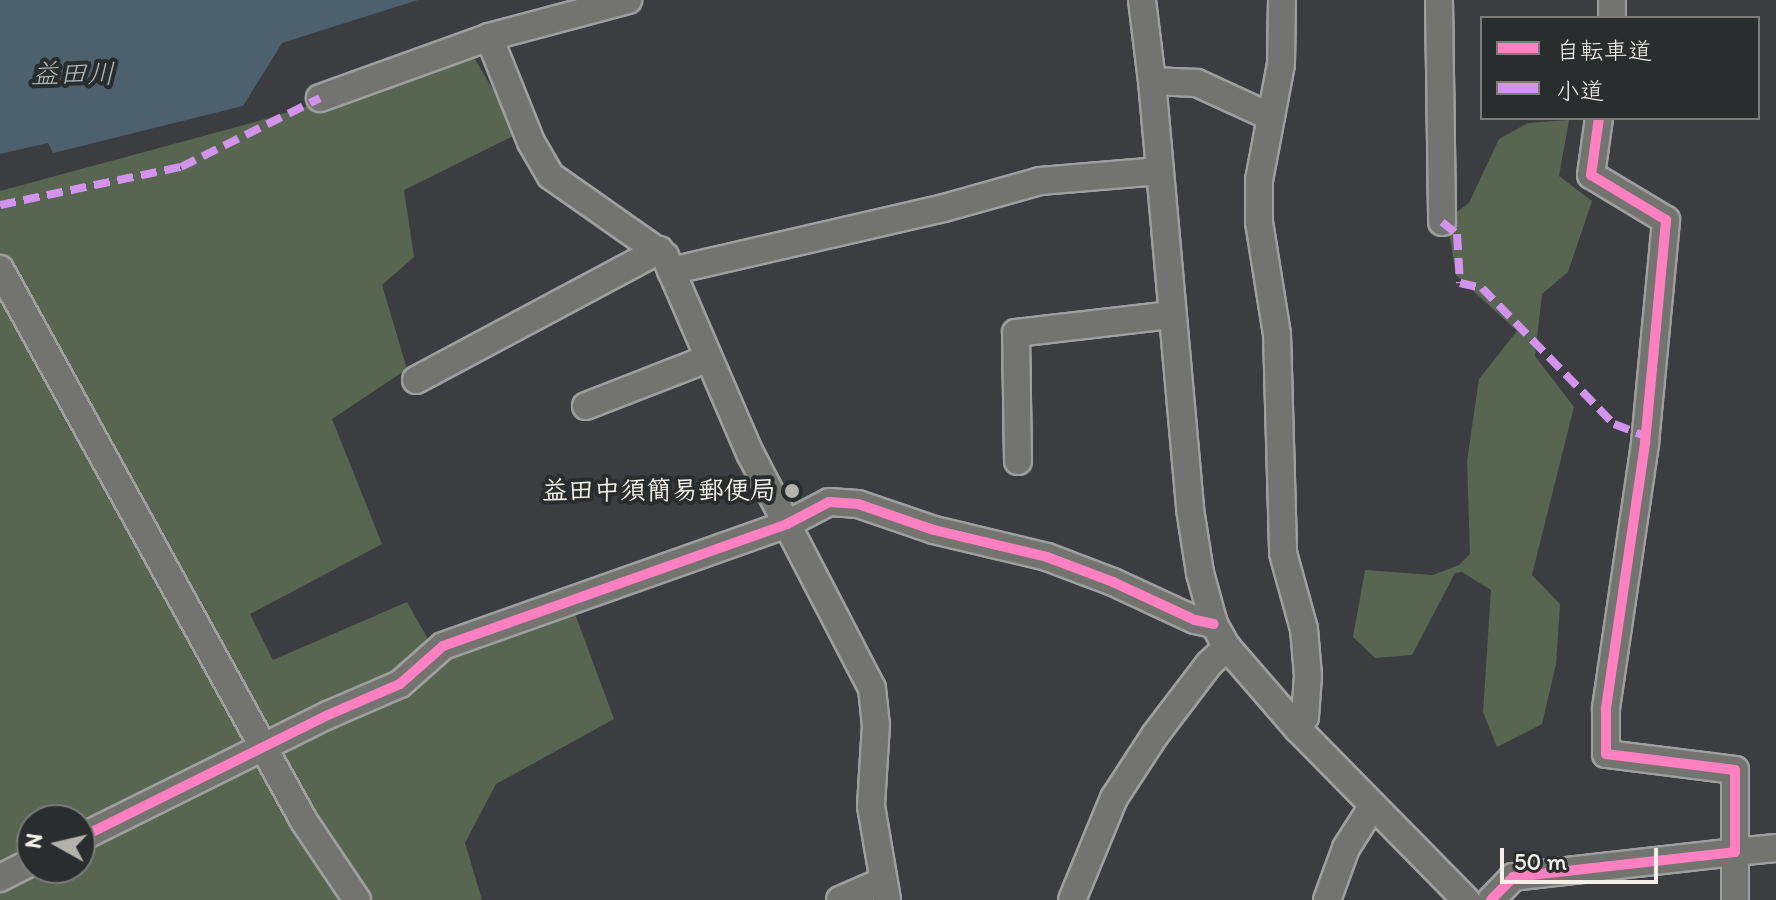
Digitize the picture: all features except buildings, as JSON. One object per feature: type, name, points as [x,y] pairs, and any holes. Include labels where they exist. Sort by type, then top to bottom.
[{"type":"street","points":[[320,98],[489,37],[628,0]]},
{"type":"street","points":[[1142,0],[1190,509],[1200,573],[1214,624],[1227,647],[1298,729],[1466,900]]},
{"type":"street","points":[[1439,0],[1442,222]]},
{"type":"street","points":[[1285,1],[1281,64],[1259,180],[1259,222],[1277,334],[1283,553],[1304,629],[1308,676],[1305,717],[1298,729]]},
{"type":"street","points":[[489,37],[531,142],[551,176],[665,260],[707,359],[787,524],[872,688],[876,724],[871,806],[885,890],[840,900]]},
{"type":"street","points":[[1152,81],[1197,83],[1271,117]]},
{"type":"street","points":[[1599,120],[1591,175],[1666,220],[1645,443],[1606,708],[1606,754],[1735,770],[1735,900]]},
{"type":"street","points":[[416,380],[665,260],[944,208],[1040,181],[1160,171]]},
{"type":"street","points":[[0,269],[304,821],[357,900]]},
{"type":"street","points":[[1018,461],[1016,333],[1172,315]]},
{"type":"street","points":[[586,406],[707,359]]},
{"type":"street","points":[[96,830],[400,684],[443,646],[787,524],[829,502],[858,504],[934,530],[1047,557],[1113,582],[1195,620],[1214,624]]},
{"type":"street","points":[[1072,900],[1114,798],[1155,735],[1209,664],[1227,647]]},
{"type":"street","points":[[1327,900],[1346,848],[1372,807]]},
{"type":"street","points":[[1491,900],[1513,877],[1776,848]]},
{"type":"green space","points":[[473,56],[519,133],[404,190],[414,257],[382,285],[407,369],[332,419],[382,544],[250,614],[273,660],[407,602],[441,662],[575,614],[614,719],[496,784],[465,843],[482,900],[0,900],[0,191],[262,120]]},
{"type":"green space","points":[[1569,120],[1559,176],[1592,201],[1568,272],[1542,294],[1535,356],[1574,407],[1532,575],[1560,604],[1556,664],[1542,724],[1497,747],[1483,712],[1491,590],[1462,572],[1455,573],[1412,655],[1375,658],[1353,637],[1365,570],[1433,575],[1459,565],[1470,554],[1467,461],[1479,379],[1517,331],[1456,275],[1447,219],[1469,203],[1499,139],[1528,123]]},
{"type":"water","name":"益田川","points":[[0,0],[418,0],[282,43],[243,106],[53,153],[48,143],[0,154]]},
{"type":"marked path","points":[[0,205],[181,167],[320,98]]},
{"type":"marked path","points":[[1442,222],[1457,234],[1460,283],[1482,288],[1614,424],[1646,436]]},
{"type":"cycle path","points":[[1491,900],[1513,877],[1735,852],[1735,770],[1606,754],[1606,708],[1645,443],[1666,220],[1591,175],[1599,120]]},
{"type":"cycle path","points":[[96,830],[328,715],[400,684],[443,646],[787,524],[829,502],[858,504],[934,530],[1047,557],[1113,582],[1195,620],[1214,624]]},
{"type":"place","name":"益田中須簡易郵便局","points":[[792,491]]}]
